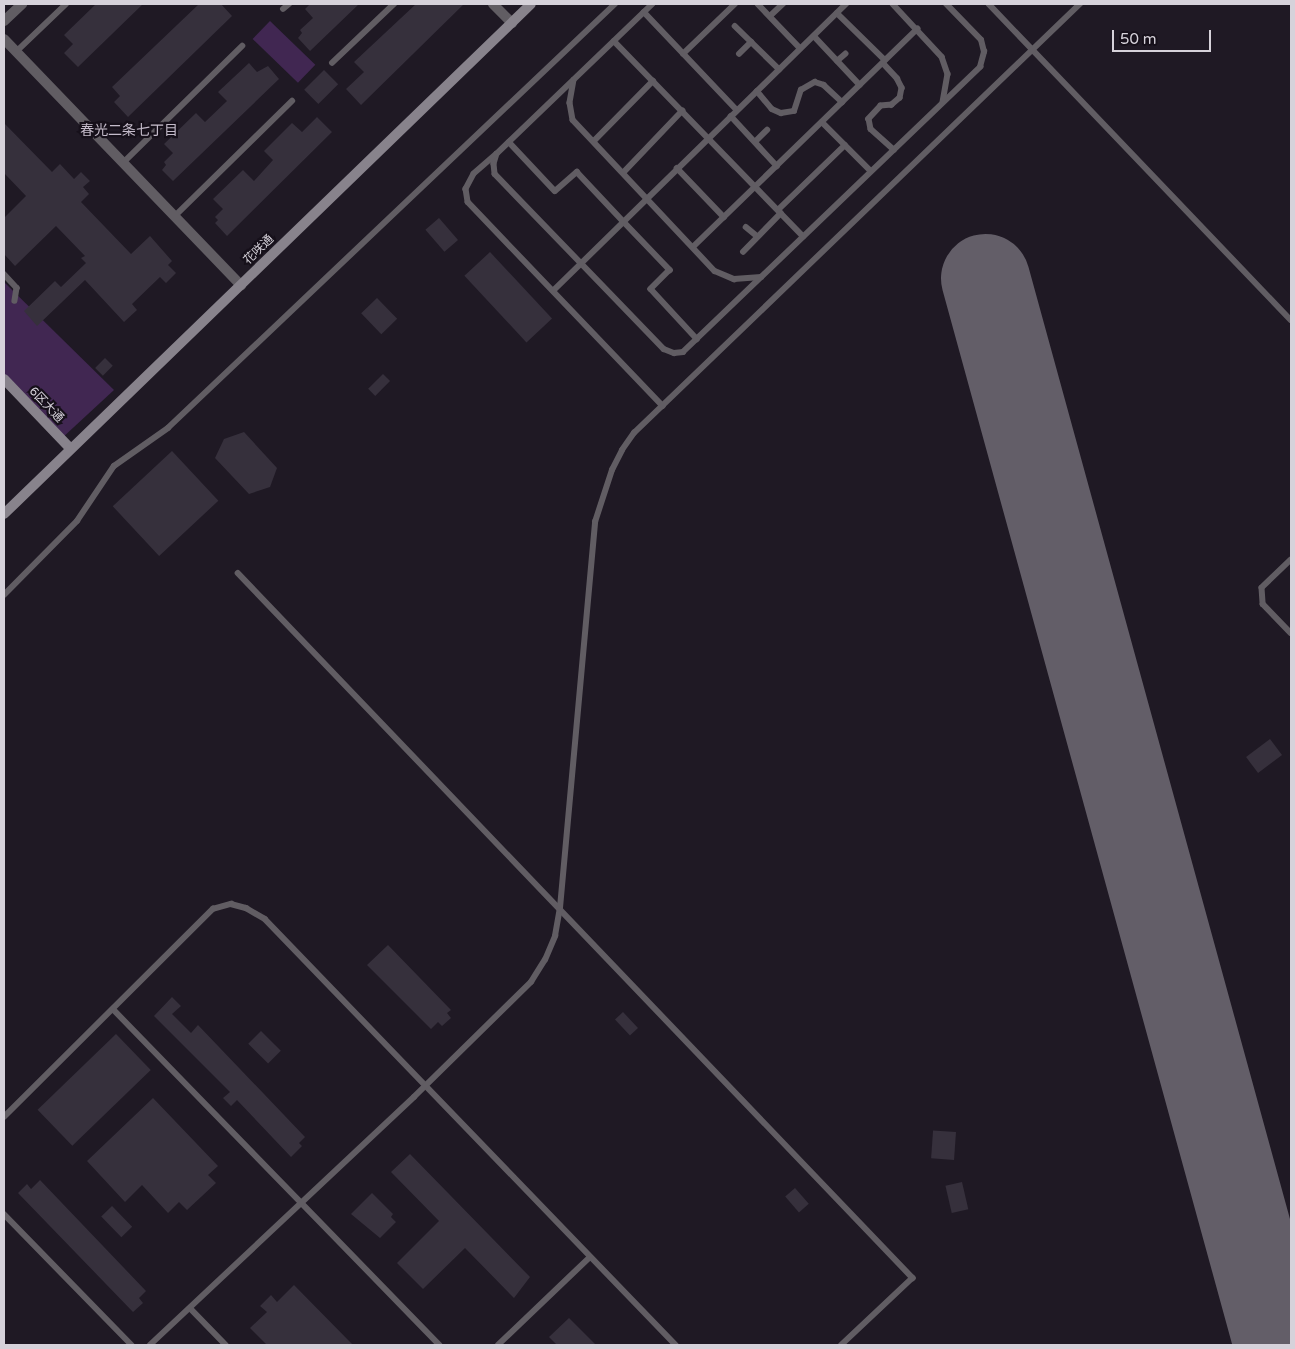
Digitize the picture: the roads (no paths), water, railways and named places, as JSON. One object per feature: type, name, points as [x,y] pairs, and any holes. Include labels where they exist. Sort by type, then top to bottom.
[{"type":"street","points":[[4,21],[22,4]]},
{"type":"street","points":[[493,4],[512,22]]},
{"type":"street","name":"花咲通","points":[[4,514],[70,448],[531,4]]},
{"type":"street","points":[[4,39],[241,285]]},
{"type":"street","name":"6区大通","points":[[4,379],[70,448]]},
{"type":"lane","points":[[16,52],[66,4]]},
{"type":"lane","points":[[283,9],[289,4]]},
{"type":"lane","points":[[332,63],[394,4]]},
{"type":"lane","points":[[4,595],[77,521],[114,466],[168,428],[615,4]]},
{"type":"lane","points":[[653,4],[474,174],[466,189],[468,202],[663,406]]},
{"type":"lane","points":[[683,54],[735,4]]},
{"type":"lane","points":[[758,4],[800,48]]},
{"type":"lane","points":[[770,16],[782,4]]},
{"type":"lane","points":[[553,291],[846,4]]},
{"type":"lane","points":[[893,4],[942,57],[948,74],[943,102]]},
{"type":"lane","points":[[497,154],[495,174],[664,349],[674,353],[683,352],[980,67],[984,52],[981,40],[946,4]]},
{"type":"lane","points":[[989,4],[1291,320]]},
{"type":"lane","points":[[150,1345],[191,1309],[531,982],[555,936],[560,908],[595,522],[612,470],[622,450],[663,406],[1034,51],[1080,4]]},
{"type":"lane","points":[[644,12],[737,110]]},
{"type":"lane","points":[[837,13],[898,78],[902,88],[900,98],[892,105],[880,106],[869,119],[871,129],[894,150]]},
{"type":"lane","points":[[736,26],[778,69]]},
{"type":"lane","points":[[693,247],[917,29]]},
{"type":"lane","points":[[814,36],[860,84]]},
{"type":"lane","points":[[614,41],[803,236]]},
{"type":"lane","points":[[739,54],[751,42]]},
{"type":"lane","points":[[123,163],[242,46]]},
{"type":"lane","points":[[838,61],[845,54]]},
{"type":"lane","points":[[574,79],[570,103],[573,120],[623,173],[715,270],[734,279],[761,277]]},
{"type":"lane","points":[[594,142],[653,81]]},
{"type":"lane","points":[[757,91],[772,109],[781,113],[794,111],[801,90],[815,82],[824,85],[842,102]]},
{"type":"lane","points":[[174,216],[292,101]]},
{"type":"lane","points":[[623,173],[682,111]]},
{"type":"lane","points":[[731,116],[777,166]]},
{"type":"lane","points":[[822,122],[872,171]]},
{"type":"lane","points":[[755,142],[767,130]]},
{"type":"lane","points":[[509,142],[555,191],[577,172],[670,270],[651,289],[697,339]]},
{"type":"lane","points":[[743,252],[845,145]]},
{"type":"lane","points":[[677,168],[724,217]]},
{"type":"lane","points":[[746,227],[757,236]]},
{"type":"lane","points":[[4,274],[17,288],[15,300]]},
{"type":"lane","points":[[1291,560],[1262,588],[1263,604],[1291,633]]},
{"type":"lane","points":[[238,573],[913,1278],[842,1345]]},
{"type":"lane","points":[[4,1117],[114,1010],[213,909],[231,904],[246,908],[265,919],[676,1345]]},
{"type":"lane","points":[[114,1010],[440,1345]]},
{"type":"lane","points":[[4,1214],[132,1345]]},
{"type":"lane","points":[[498,1345],[590,1256]]},
{"type":"lane","points":[[191,1309],[226,1345]]},
{"type":"district","name":"春光二条七丁目","points":[[129,131]]}]
